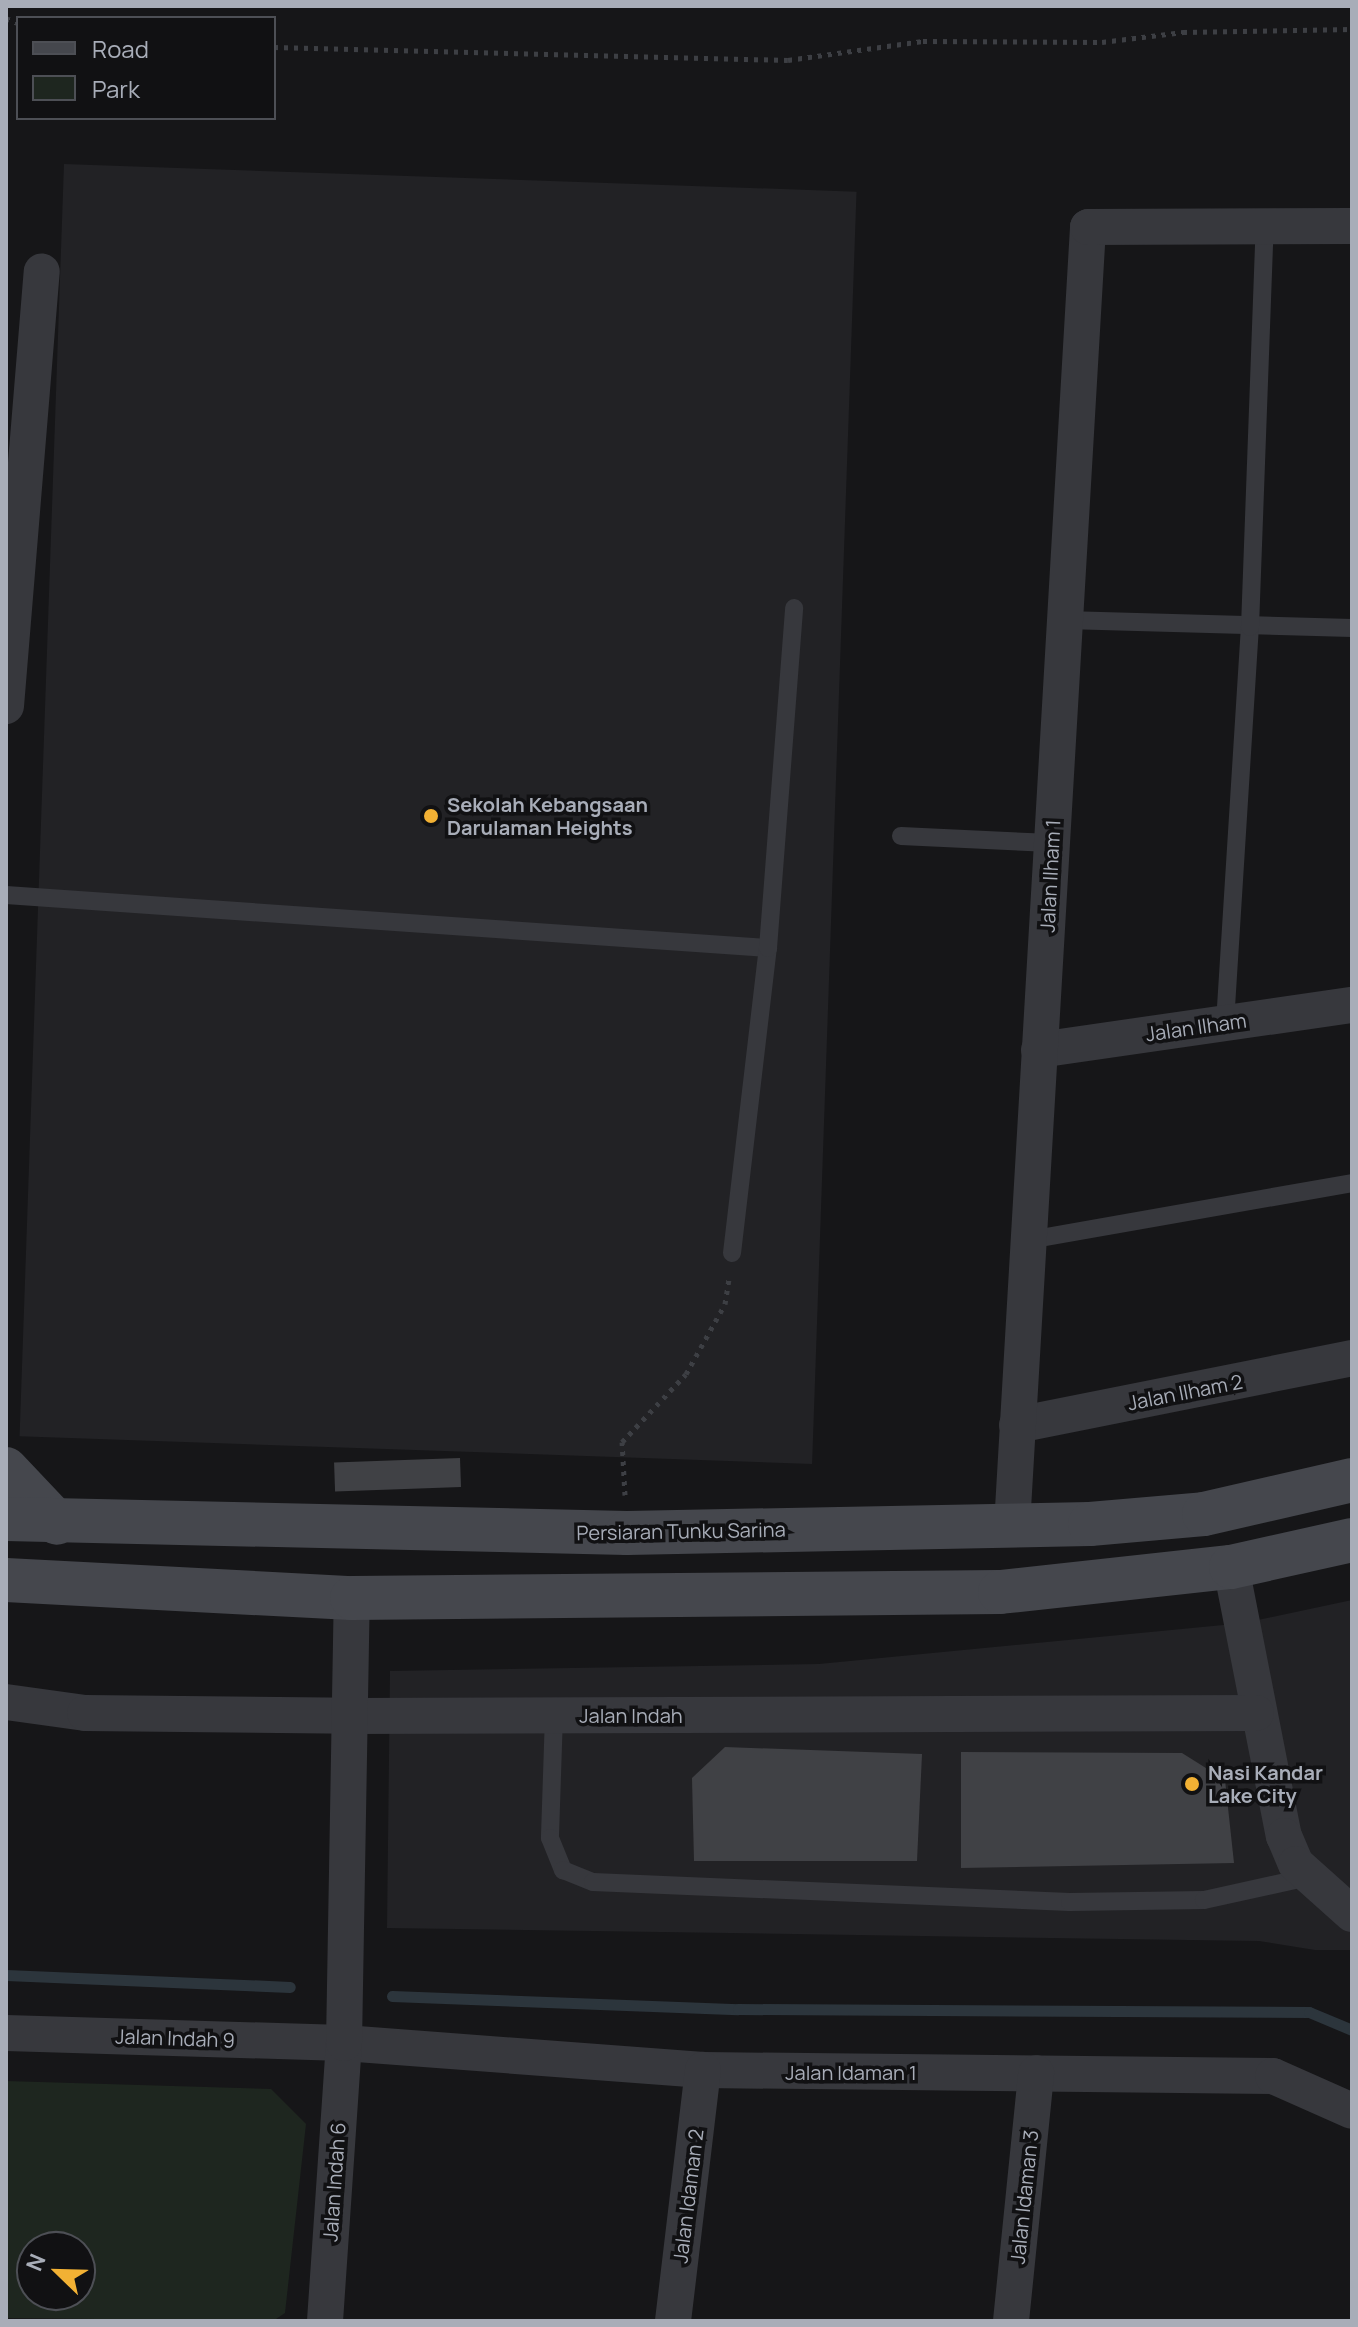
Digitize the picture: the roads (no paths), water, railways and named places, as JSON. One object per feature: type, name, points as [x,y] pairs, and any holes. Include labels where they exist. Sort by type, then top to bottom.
[{"type":"street","points":[[1265,226],[1352,226]]},
{"type":"street","name":"Jalan Ilham 1","points":[[1012,1526],[1088,227],[1265,226]]},
{"type":"street","points":[[6,706],[42,271]]},
{"type":"street","name":"Jalan Ilham","points":[[1039,1050],[1352,1005]]},
{"type":"street","name":"Jalan Ilham 2","points":[[1017,1425],[1352,1358]]},
{"type":"street","points":[[6,1469],[57,1523]]},
{"type":"street","name":"Persiaran Tunku Sarina","points":[[6,1519],[57,1523],[627,1533],[1012,1526],[1204,1514],[1352,1480]]},
{"type":"street","points":[[6,1580],[52,1587],[352,1598],[1000,1592],[1231,1567],[1352,1540]]},
{"type":"street","points":[[1231,1567],[1256,1713],[1284,1836],[1296,1864],[1352,1914]]},
{"type":"street","name":"Jalan Indah 6","points":[[325,2321],[344,2043],[352,1598]]},
{"type":"street","name":"Jalan Indah","points":[[6,1702],[85,1713],[351,1716],[1256,1713]]},
{"type":"street","name":"Jalan Indah 9","points":[[6,2033],[344,2043]]},
{"type":"street","name":"Jalan Idaman 1","points":[[344,2043],[703,2070],[1273,2076],[1352,2111]]},
{"type":"street","name":"Jalan Idaman 2","points":[[673,2321],[703,2070]]},
{"type":"street","name":"Jalan Idaman 3","points":[[1011,2321],[1036,2073]]},
{"type":"lane","points":[[1225,1023],[1250,627],[1265,226]]},
{"type":"lane","points":[[732,1253],[768,948],[794,608]]},
{"type":"lane","points":[[1065,620],[1352,628]]},
{"type":"lane","points":[[901,836],[1052,843]]},
{"type":"lane","points":[[6,895],[768,948]]},
{"type":"lane","points":[[1029,1240],[1352,1183]]},
{"type":"lane","points":[[554,1715],[550,1838],[563,1870],[593,1882],[1070,1902],[1204,1900],[1309,1877]]},
{"type":"waterway","points":[[6,1975],[290,1987]]},
{"type":"waterway","points":[[392,1996],[738,2009],[1309,2012],[1352,2030]]},
{"type":"place","name":"Sekolah Kebangsaan Darulaman Heights","points":[[431,816]]},
{"type":"place","name":"Nasi Kandar Lake City","points":[[1192,1784]]}]
